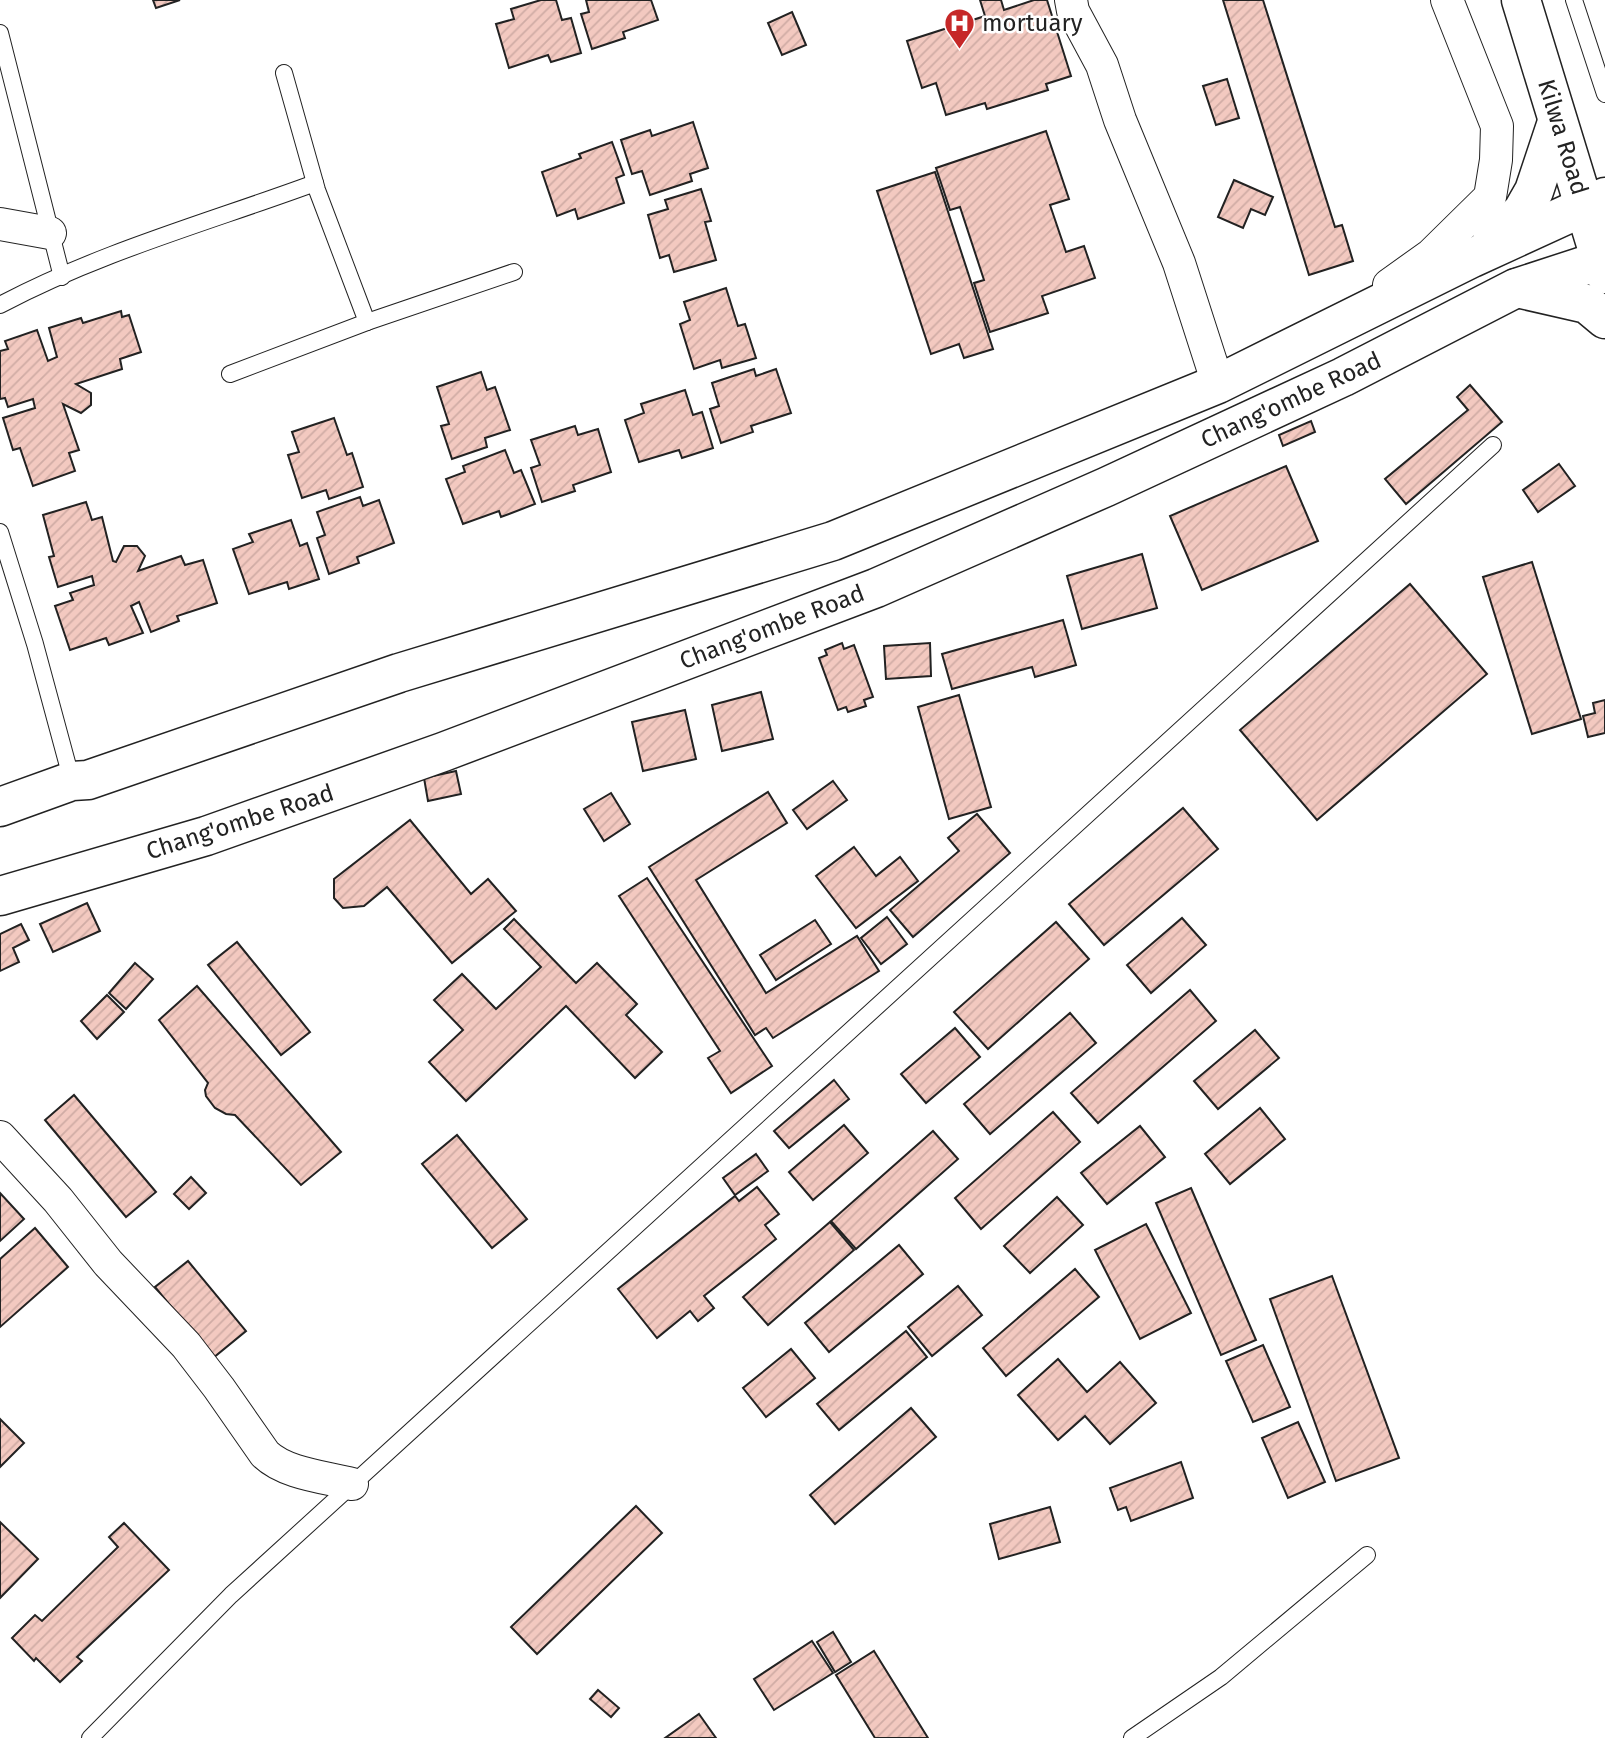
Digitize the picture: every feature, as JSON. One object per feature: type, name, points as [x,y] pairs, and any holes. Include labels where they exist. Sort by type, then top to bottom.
[{"type":"main road","name":"Kilwa Road","points":[[1521,0],[1557,122],[1594,201],[1604,265]]},
{"type":"main road","name":"Chang'ombe Road","points":[[1472,258],[1522,212],[1534,191],[1557,122]]},
{"type":"main road","name":"Chang'ombe Road","points":[[0,807],[72,781],[88,780],[399,673],[833,541],[1218,384],[1361,312],[1594,201]]},
{"type":"main road","name":"Chang'ombe Road","points":[[0,896],[206,836],[455,747],[876,588],[1106,487],[1343,377],[1516,288],[1604,265]]},
{"type":"main road","points":[[1516,288],[1587,304],[1605,320]]},
{"type":"street","points":[[1071,0],[1073,11],[1102,65],[1120,120],[1179,263],[1218,384]]},
{"type":"street","points":[[1361,312],[1397,278],[1450,239],[1490,197],[1496,160],[1497,127],[1447,0]]},
{"type":"street","points":[[0,224],[50,233]]},
{"type":"street","points":[[0,1137],[58,1200],[108,1263],[186,1345],[272,1461],[291,1470],[352,1484]]},
{"type":"lane","points":[[1574,0],[1605,94]]},
{"type":"lane","points":[[0,33],[62,277]]},
{"type":"lane","points":[[285,73],[315,183],[367,322]]},
{"type":"lane","points":[[0,305],[31,288],[136,244],[315,183]]},
{"type":"lane","points":[[230,374],[367,322],[514,272]]},
{"type":"lane","points":[[90,1738],[231,1595],[1493,444]]},
{"type":"lane","points":[[0,532],[35,644],[72,781]]},
{"type":"lane","points":[[1132,1738],[1221,1677],[1367,1555]]},
{"type":"building","points":[[153,0],[180,0],[156,8]]},
{"type":"building","points":[[541,0],[556,0],[562,20],[571,18],[581,53],[551,62],[548,55],[509,68],[496,24],[514,19],[511,9]]},
{"type":"building","points":[[586,0],[651,0],[658,20],[623,32],[625,38],[592,49],[581,14],[589,12]]},
{"type":"building","points":[[980,0],[1001,0],[1004,10],[1034,0],[1047,0],[1071,76],[1046,84],[1048,90],[987,109],[985,103],[946,115],[936,83],[922,88],[907,41],[985,16]]},
{"type":"building","points":[[1223,0],[1263,0],[1335,227],[1342,225],[1353,261],[1309,275]]},
{"type":"building","points":[[792,12],[806,45],[782,55],[768,23]]},
{"type":"building","points":[[1227,79],[1239,118],[1216,125],[1203,86]]},
{"type":"building","points":[[693,122],[708,168],[690,174],[692,181],[650,195],[642,171],[632,174],[621,140],[650,130],[652,136]]},
{"type":"building","points":[[1046,131],[1069,199],[1050,205],[1066,252],[1084,246],[1095,278],[1042,296],[1048,313],[990,332],[974,283],[984,280],[960,207],[950,210],[936,168]]},
{"type":"building","points":[[612,142],[624,175],[616,178],[624,203],[578,219],[575,209],[557,216],[542,172],[581,158],[579,154]]},
{"type":"building","points":[[935,172],[993,349],[964,358],[959,344],[931,354],[877,191]]},
{"type":"building","points":[[1234,180],[1273,197],[1265,215],[1251,209],[1243,228],[1218,217]]},
{"type":"building","points":[[701,189],[711,221],[705,222],[716,260],[674,272],[669,255],[660,258],[648,215],[668,209],[665,200]]},
{"type":"building","points":[[726,288],[738,326],[745,324],[756,358],[722,368],[720,360],[694,369],[680,324],[690,320],[684,302]]},
{"type":"building","points":[[121,311],[122,317],[129,315],[141,352],[120,359],[122,369],[76,384],[91,393],[91,405],[81,413],[63,404],[79,450],[69,453],[75,471],[33,486],[20,448],[13,450],[3,418],[35,408],[33,399],[8,407],[5,398],[0,399],[0,351],[8,349],[5,341],[37,330],[48,361],[57,357],[49,328],[81,318],[83,323]]},
{"type":"building","points":[[754,369],[756,376],[776,369],[791,413],[751,426],[753,432],[721,443],[710,409],[719,406],[712,383]]},
{"type":"building","points":[[481,372],[487,390],[495,387],[510,430],[485,438],[487,447],[452,459],[441,426],[449,424],[437,387]]},
{"type":"building","points":[[1470,385],[1502,422],[1406,504],[1385,479],[1468,410],[1457,397]]},
{"type":"building","points":[[685,390],[693,415],[702,412],[713,448],[682,458],[679,450],[639,462],[625,420],[644,413],[641,404]]},
{"type":"building","points":[[334,418],[347,455],[352,453],[363,487],[329,499],[326,490],[302,498],[288,455],[299,452],[292,432]]},
{"type":"building","points":[[1311,421],[1315,432],[1283,446],[1279,435]]},
{"type":"building","points":[[575,426],[578,435],[598,429],[611,472],[573,485],[575,491],[542,502],[531,468],[540,465],[531,440]]},
{"type":"building","points":[[505,450],[514,473],[521,470],[535,504],[501,517],[499,511],[463,524],[446,479],[465,472],[463,466]]},
{"type":"building","points":[[1559,464],[1575,486],[1538,512],[1523,490]]},
{"type":"building","points":[[1286,466],[1318,541],[1202,590],[1170,516]]},
{"type":"building","points":[[360,497],[363,506],[379,500],[394,543],[357,557],[359,563],[329,574],[317,538],[325,535],[317,512]]},
{"type":"building","points":[[86,502],[92,520],[102,517],[113,561],[116,562],[124,546],[137,546],[145,556],[138,571],[181,556],[185,565],[203,560],[217,603],[177,616],[179,621],[151,632],[139,602],[131,606],[143,633],[109,645],[106,638],[70,650],[55,606],[73,600],[70,593],[94,585],[92,576],[58,587],[49,557],[54,556],[43,515]]},
{"type":"building","points":[[291,520],[300,546],[307,543],[319,579],[289,589],[287,582],[249,594],[233,549],[253,542],[249,534]]},
{"type":"building","points":[[1142,554],[1157,608],[1082,629],[1067,576]]},
{"type":"building","points":[[1532,562],[1581,719],[1532,734],[1483,577]]},
{"type":"building","points":[[1410,584],[1487,674],[1317,820],[1240,730]]},
{"type":"building","points":[[1063,620],[1076,665],[1035,677],[1032,667],[952,689],[942,654]]},
{"type":"building","points":[[842,643],[844,649],[854,645],[873,697],[864,700],[866,706],[848,712],[846,707],[838,710],[819,658],[827,655],[825,650]]},
{"type":"building","points":[[930,643],[931,676],[886,679],[884,646]]},
{"type":"building","points":[[761,692],[773,739],[722,751],[712,705]]},
{"type":"building","points":[[959,695],[991,807],[949,819],[918,707]]},
{"type":"building","points":[[1605,700],[1605,733],[1588,737],[1583,716],[1595,713],[1593,703]]},
{"type":"building","points":[[685,710],[696,759],[643,771],[632,722]]},
{"type":"building","points":[[456,771],[461,794],[428,801],[424,778]]},
{"type":"building","points":[[833,781],[847,800],[807,829],[793,810]]},
{"type":"building","points":[[768,792],[787,823],[696,880],[766,993],[857,936],[879,971],[773,1038],[766,1028],[755,1035],[649,867]]},
{"type":"building","points":[[611,793],[630,824],[604,841],[584,809]]},
{"type":"building","points":[[1183,808],[1218,849],[1104,945],[1069,904]]},
{"type":"building","points":[[977,814],[1010,853],[913,937],[890,910],[959,851],[948,838]]},
{"type":"building","points":[[410,820],[471,894],[488,879],[516,911],[452,963],[387,887],[364,906],[343,908],[334,898],[334,879]]},
{"type":"building","points":[[854,847],[876,876],[900,857],[918,881],[856,928],[816,876]]},
{"type":"building","points":[[647,878],[772,1066],[731,1093],[708,1058],[720,1051],[619,896]]},
{"type":"building","points":[[87,903],[100,931],[53,952],[40,924]]},
{"type":"building","points":[[887,917],[907,944],[881,964],[861,938]]},
{"type":"building","points":[[1182,918],[1206,945],[1151,993],[1127,965]]},
{"type":"building","points":[[514,919],[576,983],[597,963],[637,1004],[626,1015],[662,1052],[635,1078],[566,1006],[466,1101],[429,1062],[463,1030],[434,1000],[462,974],[496,1009],[541,967],[504,929]]},
{"type":"building","points":[[815,920],[831,944],[776,980],[760,955]]},
{"type":"building","points":[[1056,922],[1089,959],[988,1049],[954,1012]]},
{"type":"building","points":[[21,924],[29,940],[13,948],[19,962],[0,971],[0,934]]},
{"type":"building","points":[[237,942],[310,1032],[281,1055],[208,965]]},
{"type":"building","points":[[135,963],[153,979],[126,1009],[109,993]]},
{"type":"building","points":[[197,986],[341,1152],[301,1185],[235,1115],[215,1108],[206,1096],[208,1083],[159,1020]]},
{"type":"building","points":[[1190,990],[1216,1021],[1098,1123],[1071,1093]]},
{"type":"building","points":[[107,995],[124,1012],[97,1039],[81,1021]]},
{"type":"building","points":[[1070,1013],[1096,1043],[990,1134],[964,1104]]},
{"type":"building","points":[[955,1028],[980,1057],[926,1103],[901,1074]]},
{"type":"building","points":[[1255,1030],[1279,1058],[1218,1109],[1194,1081]]},
{"type":"building","points":[[834,1080],[849,1099],[789,1148],[774,1131]]},
{"type":"building","points":[[74,1095],[156,1192],[126,1217],[45,1120]]},
{"type":"building","points":[[1260,1108],[1285,1139],[1230,1184],[1205,1154]]},
{"type":"building","points":[[1053,1112],[1080,1142],[981,1229],[955,1198]]},
{"type":"building","points":[[844,1125],[868,1153],[813,1200],[789,1172]]},
{"type":"building","points":[[1140,1126],[1165,1157],[1107,1204],[1081,1173]]},
{"type":"building","points":[[933,1131],[958,1159],[856,1249],[831,1221]]},
{"type":"building","points":[[457,1135],[527,1219],[492,1248],[422,1164]]},
{"type":"building","points":[[756,1154],[768,1171],[735,1195],[723,1178]]},
{"type":"building","points":[[191,1177],[206,1193],[189,1209],[174,1194]]},
{"type":"building","points":[[757,1187],[779,1214],[765,1225],[776,1239],[704,1296],[714,1308],[698,1321],[690,1311],[657,1338],[618,1289],[735,1196],[739,1201]]},
{"type":"building","points":[[1191,1188],[1256,1340],[1221,1355],[1156,1203]]},
{"type":"building","points":[[0,1193],[24,1219],[0,1241]]},
{"type":"building","points":[[1057,1197],[1083,1225],[1030,1273],[1004,1246]]},
{"type":"building","points":[[830,1222],[854,1250],[768,1325],[743,1297]]},
{"type":"building","points":[[1146,1224],[1191,1313],[1140,1339],[1095,1250]]},
{"type":"building","points":[[35,1228],[68,1267],[0,1327],[0,1259]]},
{"type":"building","points":[[899,1245],[923,1274],[829,1352],[805,1323]]},
{"type":"building","points":[[188,1261],[246,1331],[213,1358],[155,1287]]},
{"type":"building","points":[[1075,1269],[1099,1297],[1006,1376],[983,1348]]},
{"type":"building","points":[[1332,1276],[1399,1458],[1336,1481],[1270,1299]]},
{"type":"building","points":[[958,1286],[982,1315],[932,1356],[908,1327]]},
{"type":"building","points":[[906,1331],[927,1357],[839,1430],[817,1404]]},
{"type":"building","points":[[1263,1345],[1290,1407],[1253,1422],[1226,1361]]},
{"type":"building","points":[[791,1349],[815,1378],[766,1417],[743,1388]]},
{"type":"building","points":[[1058,1359],[1087,1392],[1120,1362],[1156,1403],[1110,1444],[1085,1416],[1058,1440],[1018,1395]]},
{"type":"building","points":[[911,1408],[936,1437],[835,1524],[810,1495]]},
{"type":"building","points":[[0,1419],[24,1443],[0,1467]]},
{"type":"building","points":[[1298,1422],[1325,1482],[1288,1498],[1262,1438]]},
{"type":"building","points":[[1181,1462],[1193,1498],[1131,1521],[1126,1507],[1118,1510],[1110,1488]]},
{"type":"building","points":[[636,1506],[662,1533],[537,1654],[511,1627]]},
{"type":"building","points":[[1050,1507],[1060,1542],[999,1559],[990,1524]]},
{"type":"building","points":[[0,1522],[38,1559],[0,1598]]},
{"type":"building","points":[[124,1523],[169,1570],[77,1657],[82,1661],[60,1682],[12,1638],[35,1615],[42,1621],[118,1547],[109,1537]]},
{"type":"building","points":[[833,1632],[851,1662],[835,1672],[817,1642]]},
{"type":"building","points":[[812,1641],[833,1673],[774,1710],[754,1679]]},
{"type":"building","points":[[874,1651],[928,1738],[875,1738],[836,1675]]},
{"type":"building","points":[[598,1690],[619,1708],[611,1717],[590,1699]]},
{"type":"building","points":[[699,1714],[716,1738],[665,1738]]},
{"type":"place","name":"mortuary","points":[[959,50]]}]
